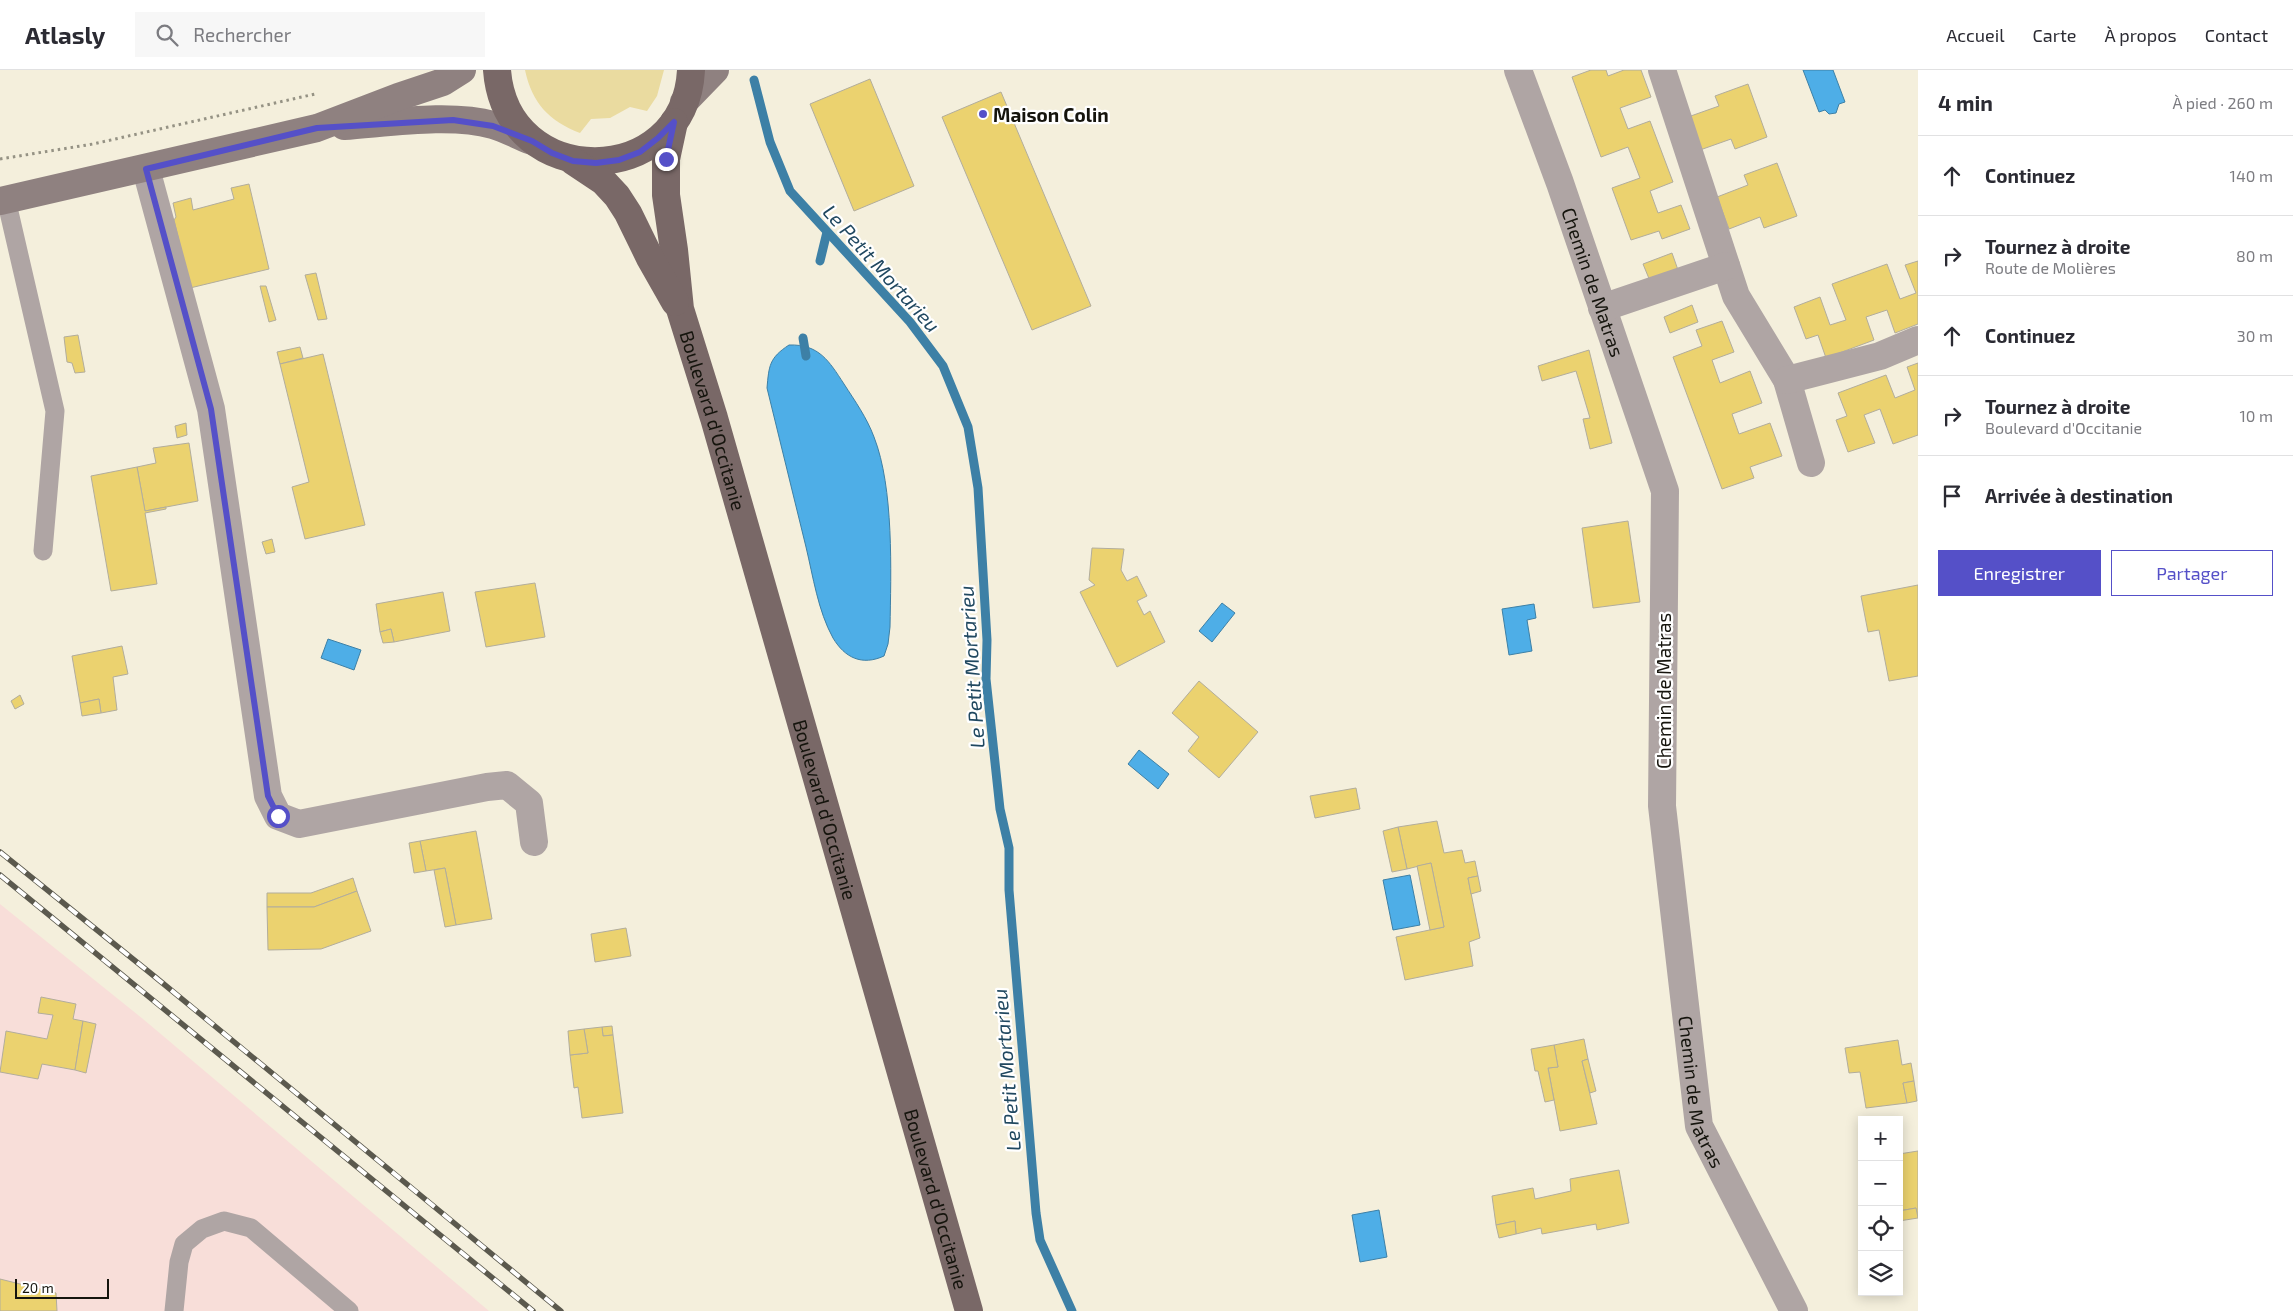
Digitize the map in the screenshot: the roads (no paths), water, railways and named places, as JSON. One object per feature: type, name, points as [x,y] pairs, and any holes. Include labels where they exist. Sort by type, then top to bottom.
[{"type":"main road","points":[[3,200],[146,169],[317,128],[443,82],[462,70]]},
{"type":"main road","points":[[497,70],[498,84],[505,105],[516,124],[532,141]]},
{"type":"main road","name":"Boulevard d'Occitanie","points":[[691,70],[690,82],[679,112],[666,159],[666,195],[680,310],[714,418],[969,1311]]},
{"type":"main road","points":[[317,128],[434,121],[473,121],[493,126],[532,141],[552,153],[573,161],[596,163],[619,160],[640,152],[658,138],[715,70]]},
{"type":"main road","name":"Boulevard d'Occitanie","points":[[573,161],[603,181],[617,196],[680,310]]},
{"type":"street","name":"Chemin de Matras","points":[[1518,70],[1560,183],[1665,491],[1662,806],[1699,1126],[1794,1311]]},
{"type":"street","points":[[1662,70],[1736,296],[1787,380],[1811,463]]},
{"type":"street","points":[[146,169],[211,409],[268,796],[278,816],[299,824],[487,787],[507,785],[529,803],[534,842]]},
{"type":"street","points":[[1602,308],[1726,266]]},
{"type":"street","points":[[1787,380],[1880,356],[1918,340]]},
{"type":"lane","points":[[3,200],[55,411],[43,551]]},
{"type":"lane","points":[[174,1311],[179,1262],[184,1244],[202,1229],[224,1221],[251,1228],[349,1311]]},
{"type":"water","points":[[1803,70],[1833,70],[1845,102],[1839,104],[1836,113],[1829,114],[1825,110],[1819,112]]},
{"type":"water","points":[[789,345],[808,347],[828,361],[864,416],[874,437],[880,458],[888,505],[891,581],[888,644],[884,656],[876,659],[861,660],[843,651],[833,638],[823,616],[767,388],[771,363],[777,354]]},
{"type":"water","points":[[1222,603],[1235,613],[1212,642],[1199,631]]},
{"type":"water","points":[[1534,604],[1536,618],[1527,620],[1532,651],[1509,655],[1502,609]]},
{"type":"water","points":[[328,639],[361,650],[354,670],[321,658]]},
{"type":"water","points":[[1139,750],[1169,774],[1158,789],[1128,764]]},
{"type":"water","points":[[1410,875],[1420,925],[1393,930],[1383,880]]},
{"type":"water","points":[[1379,1210],[1387,1257],[1360,1262],[1352,1215]]},
{"type":"waterway","name":"Le Petit Mortarieu","points":[[754,80],[770,142],[790,191],[910,322],[943,366],[968,427],[978,488],[987,640],[986,679],[1000,809],[1009,848],[1009,890],[1036,1213],[1040,1240],[1072,1311]]},
{"type":"waterway","points":[[820,261],[827,232]]},
{"type":"waterway","points":[[803,338],[806,356]]},
{"type":"railway","points":[[0,852],[154,976],[561,1311]]},
{"type":"railway","points":[[0,875],[533,1311]]},
{"type":"place","name":"Maison Colin","points":[[983,114]]}]
